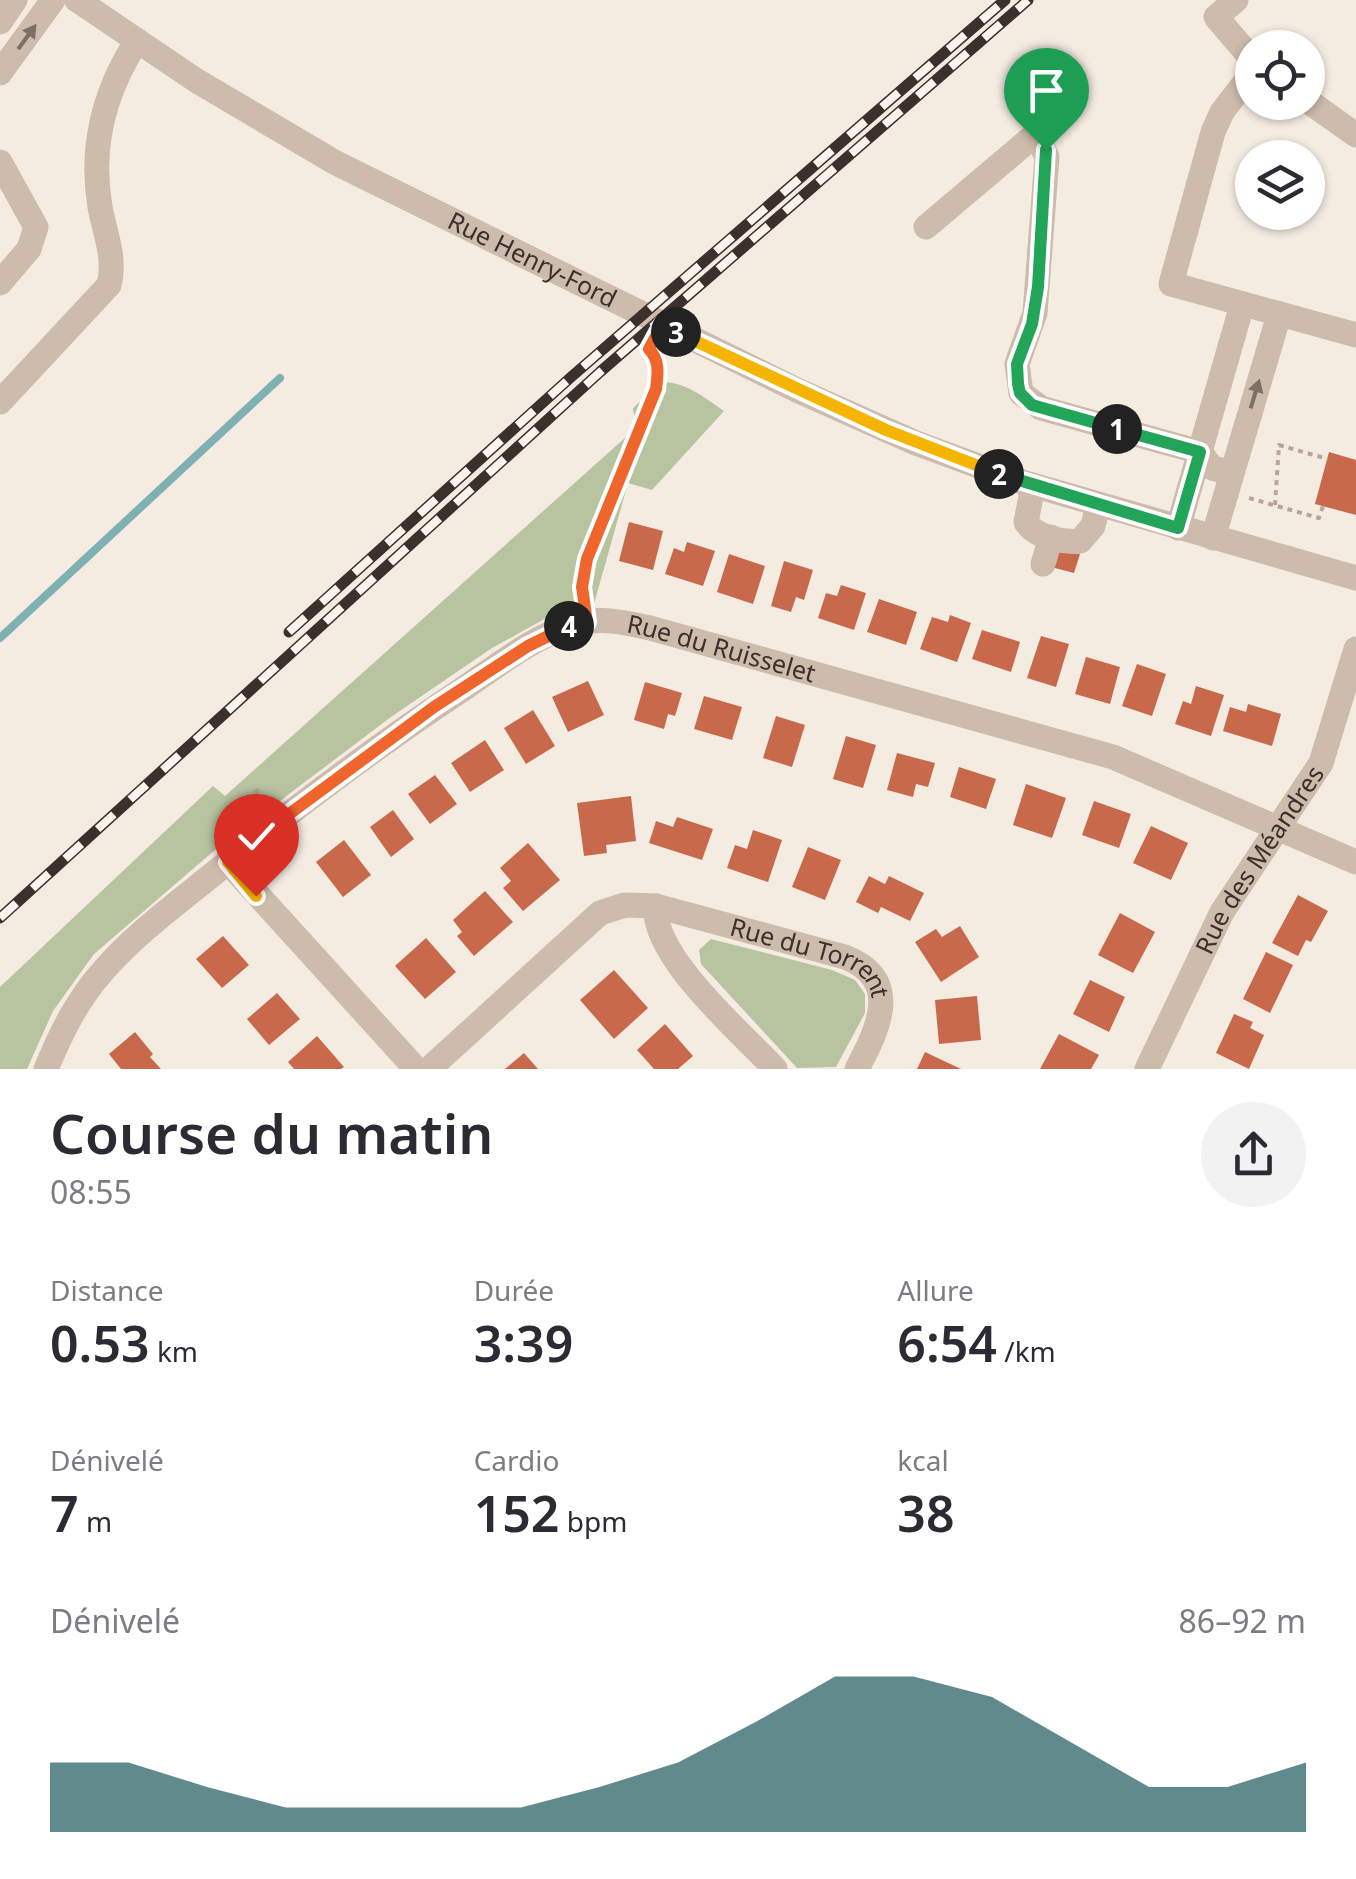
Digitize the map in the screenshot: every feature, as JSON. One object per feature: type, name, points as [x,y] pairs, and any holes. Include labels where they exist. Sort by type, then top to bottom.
[{"type":"street","points":[[0,22],[15,0]]},
{"type":"street","points":[[0,74],[53,0]]},
{"type":"street","name":"Rue Henry-Ford","points":[[78,0],[225,98],[348,169],[662,325],[916,443],[1098,506],[1356,578]]},
{"type":"street","points":[[1235,40],[1216,18],[1236,0]]},
{"type":"street","points":[[0,402],[109,285],[112,264],[98,182],[100,136],[112,83],[137,41]]},
{"type":"street","points":[[1235,95],[1213,132],[1171,284],[1356,335]]},
{"type":"street","points":[[1325,113],[1356,135]]},
{"type":"street","points":[[926,227],[1036,134],[1047,157],[1035,313],[1017,364],[1020,393],[1041,408],[1200,452],[1212,468],[1238,485]]},
{"type":"street","points":[[0,162],[36,228],[28,249],[0,283]]},
{"type":"street","points":[[1178,528],[1242,306]]},
{"type":"street","points":[[1214,538],[1238,485],[1279,315]]},
{"type":"street","points":[[1033,486],[1026,522],[1032,531],[1051,537],[1080,541],[1089,532],[1098,506]]},
{"type":"street","points":[[1043,564],[1051,537]]},
{"type":"street","name":"Rue du Ruisselet","points":[[46,1069],[73,1010],[105,968],[228,862],[434,707],[544,636],[587,622],[634,624],[1088,750],[1140,767],[1356,862]]},
{"type":"street","name":"Rue des Méandres","points":[[1148,1069],[1222,912],[1321,763],[1356,649]]},
{"type":"street","points":[[228,862],[416,1069]]},
{"type":"street","name":"Rue du Torrent","points":[[429,1069],[600,913],[624,905],[656,906],[866,966],[876,981],[882,1005],[874,1033],[856,1069]]},
{"type":"street","points":[[656,906],[660,932],[687,974],[776,1069]]},
{"type":"path","points":[[587,622],[582,587],[587,559],[656,389],[659,370],[649,349],[662,325]]},
{"type":"path","points":[[1275,506],[1279,445],[1328,459]]},
{"type":"path","points":[[1238,485],[1275,506],[1319,518],[1323,506]]},
{"type":"green space","points":[[662,382],[687,388],[724,411],[652,490],[628,483],[594,604],[557,612],[492,648],[391,717],[215,850],[94,954],[53,1011],[27,1069],[0,1069],[0,987],[213,786],[225,796],[636,428],[633,408]]},
{"type":"green space","points":[[711,939],[832,970],[855,980],[865,994],[865,1013],[836,1067],[797,1068],[701,964],[699,950]]},
{"type":"building","points":[[1329,452],[1356,460],[1356,515],[1315,504]]},
{"type":"building","points":[[629,522],[663,531],[653,570],[619,561]]},
{"type":"building","points":[[687,542],[715,551],[703,586],[665,574],[674,548],[684,552]]},
{"type":"building","points":[[1057,548],[1080,554],[1074,573],[1051,567]]},
{"type":"building","points":[[729,554],[765,566],[753,604],[717,592]]},
{"type":"building","points":[[784,561],[813,570],[804,600],[796,597],[791,612],[771,606]]},
{"type":"building","points":[[841,585],[866,593],[854,630],[818,618],[826,593],[837,596]]},
{"type":"building","points":[[879,599],[917,612],[906,645],[867,632]]},
{"type":"building","points":[[950,615],[971,623],[957,662],[920,649],[932,617],[948,622]]},
{"type":"building","points":[[982,630],[1020,642],[1011,672],[972,659]]},
{"type":"building","points":[[1041,636],[1069,644],[1056,687],[1027,678]]},
{"type":"building","points":[[1086,657],[1120,667],[1110,704],[1075,694]]},
{"type":"building","points":[[1137,664],[1166,674],[1152,716],[1122,706]]},
{"type":"building","points":[[588,681],[604,715],[568,732],[552,697]]},
{"type":"building","points":[[645,682],[682,693],[675,716],[668,714],[664,729],[634,720]]},
{"type":"building","points":[[1196,686],[1224,695],[1211,736],[1175,724],[1183,701],[1191,704]]},
{"type":"building","points":[[704,696],[742,707],[732,740],[694,729]]},
{"type":"building","points":[[1248,704],[1281,714],[1272,746],[1223,731],[1230,707],[1246,712]]},
{"type":"building","points":[[533,710],[555,746],[526,764],[504,728]]},
{"type":"building","points":[[776,716],[805,725],[792,767],[763,758]]},
{"type":"building","points":[[846,736],[876,745],[863,788],[833,779]]},
{"type":"building","points":[[485,740],[504,770],[470,792],[451,763]]},
{"type":"building","points":[[897,753],[935,763],[928,787],[916,784],[913,797],[887,790]]},
{"type":"building","points":[[959,767],[996,779],[986,809],[950,797]]},
{"type":"building","points":[[435,775],[457,804],[430,824],[408,794]]},
{"type":"building","points":[[1026,784],[1066,798],[1052,838],[1013,825]]},
{"type":"building","points":[[631,796],[636,841],[606,845],[607,853],[584,856],[577,803]]},
{"type":"building","points":[[1094,801],[1131,814],[1119,848],[1082,835]]},
{"type":"building","points":[[393,810],[414,839],[391,857],[370,827]]},
{"type":"building","points":[[677,817],[713,829],[702,860],[649,843],[656,821],[673,827]]},
{"type":"building","points":[[1151,826],[1188,843],[1171,880],[1133,863]]},
{"type":"building","points":[[753,830],[782,840],[768,882],[727,868],[735,845],[747,849]]},
{"type":"building","points":[[344,840],[371,875],[343,897],[316,862]]},
{"type":"building","points":[[528,843],[560,880],[523,911],[503,888],[511,881],[500,868]]},
{"type":"building","points":[[808,847],[841,860],[825,900],[792,887]]},
{"type":"building","points":[[869,876],[885,884],[889,876],[924,893],[910,921],[881,907],[878,913],[856,902]]},
{"type":"building","points":[[485,891],[513,922],[474,956],[457,936],[462,932],[453,920]]},
{"type":"building","points":[[1298,895],[1328,911],[1311,942],[1306,940],[1298,956],[1272,943]]},
{"type":"building","points":[[1120,913],[1155,932],[1133,973],[1098,955]]},
{"type":"building","points":[[960,926],[979,957],[941,982],[915,942],[936,929],[942,937]]},
{"type":"building","points":[[223,936],[249,965],[222,988],[196,959]]},
{"type":"building","points":[[426,938],[456,972],[425,999],[395,966]]},
{"type":"building","points":[[1266,952],[1293,965],[1270,1013],[1243,999]]},
{"type":"building","points":[[614,970],[648,1008],[614,1039],[580,1000]]},
{"type":"building","points":[[1090,980],[1125,997],[1109,1032],[1073,1014]]},
{"type":"building","points":[[277,993],[300,1019],[269,1045],[247,1019]]},
{"type":"building","points":[[977,996],[981,1040],[939,1044],[935,1000]]},
{"type":"building","points":[[1234,1014],[1253,1022],[1250,1028],[1264,1035],[1249,1069],[1216,1053]]},
{"type":"building","points":[[665,1024],[693,1056],[678,1069],[654,1069],[637,1050]]},
{"type":"building","points":[[135,1032],[161,1069],[121,1069],[109,1054]]},
{"type":"building","points":[[1059,1034],[1099,1055],[1091,1069],[1040,1069]]},
{"type":"building","points":[[317,1036],[344,1067],[294,1069],[288,1062]]},
{"type":"building","points":[[925,1052],[961,1069],[917,1069]]},
{"type":"building","points":[[524,1053],[538,1069],[505,1069]]},
{"type":"waterway","points":[[0,638],[280,378]]},
{"type":"railway","points":[[289,632],[570,378],[1005,0]]},
{"type":"railway","points":[[0,918],[600,372],[1028,0]]},
{"type":"route","points":[[256,896],[228,862],[434,707],[544,636],[587,622],[582,587],[587,559],[656,389],[659,370],[649,349],[662,325],[942,454],[1033,486],[1178,528],[1200,452],[1041,408],[1020,393],[1017,364],[1035,313],[1038,287],[1046,150]]}]
